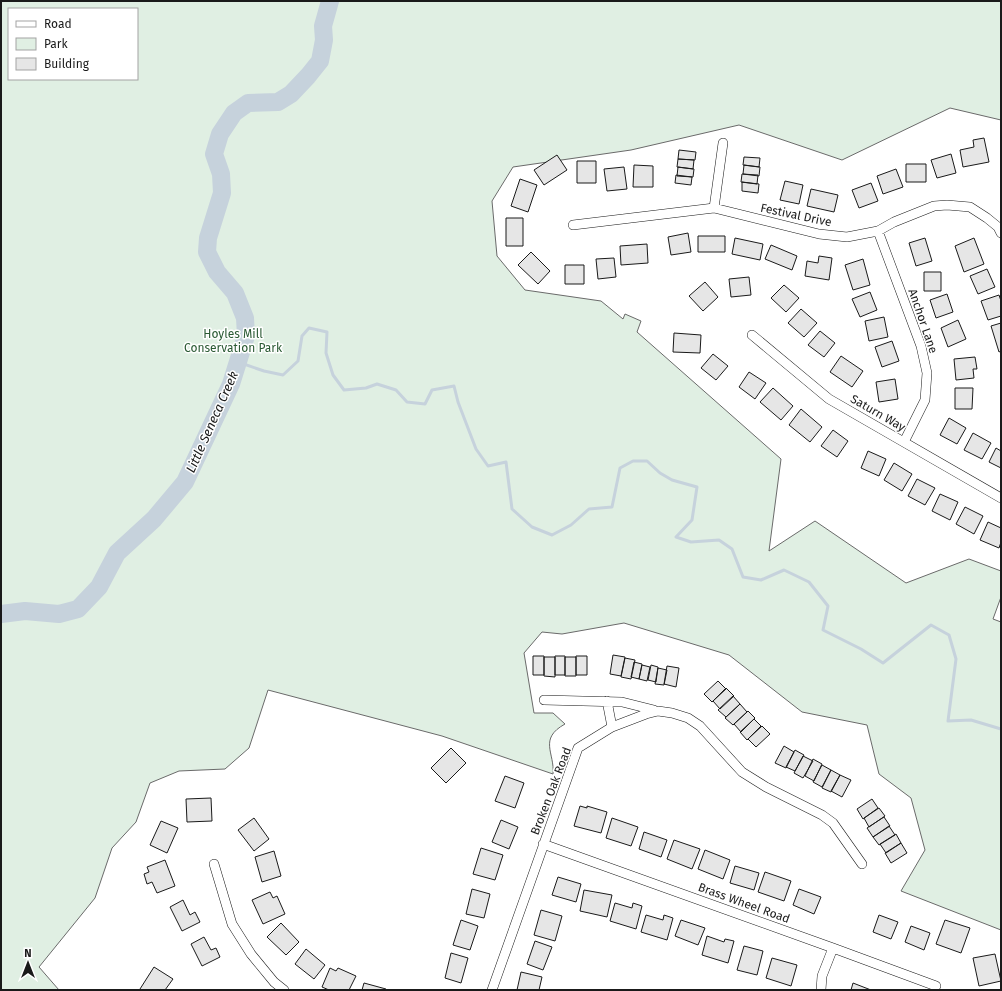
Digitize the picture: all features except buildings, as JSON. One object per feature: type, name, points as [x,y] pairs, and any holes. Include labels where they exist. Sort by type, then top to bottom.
[{"type":"street","points":[[714,208],[723,143]]},
{"type":"street","name":"Festival Drive","points":[[573,226],[714,208],[818,234],[847,237],[878,231],[894,222],[934,206],[947,205],[970,207],[998,227],[1001,233]]},
{"type":"street","name":"Anchor Lane","points":[[878,231],[921,346],[927,373],[925,400],[904,442]]},
{"type":"street","name":"Saturn Way","points":[[752,335],[829,399],[1001,498]]},
{"type":"street","points":[[544,700],[622,702],[658,711]]},
{"type":"street","points":[[607,701],[612,727]]},
{"type":"street","name":"Broken Oak Road","points":[[492,990],[578,748],[612,727],[646,714],[658,711],[672,713],[688,718],[700,726],[747,775],[766,787],[822,815],[833,823],[862,864]]},
{"type":"street","name":"Brass Wheel Road","points":[[543,844],[936,986]]},
{"type":"street","points":[[214,864],[232,924],[251,954],[274,982],[284,990]]},
{"type":"street","points":[[820,990],[822,976],[833,948]]},
{"type":"green space","name":"Hoyles Mill Conservation Park","points":[[1,1],[1001,1],[1001,120],[950,108],[842,160],[739,125],[631,150],[513,167],[492,201],[497,256],[525,290],[601,301],[623,319],[625,314],[641,321],[637,332],[781,459],[769,551],[815,521],[906,583],[969,559],[1001,571],[1001,597],[993,619],[1001,622],[1001,930],[901,891],[925,850],[911,798],[879,774],[867,725],[802,712],[729,655],[624,623],[562,634],[542,632],[524,653],[534,713],[553,713],[565,724],[552,735],[550,741],[553,774],[442,736],[268,690],[249,748],[225,769],[179,771],[150,783],[136,822],[112,848],[95,898],[39,967],[59,990],[1,990]]},
{"type":"waterway","name":"Little Seneca Creek","points":[[1,614],[25,611],[59,614],[78,609],[99,587],[117,553],[154,519],[185,482],[231,384],[246,336],[245,318],[235,293],[217,272],[207,252],[208,238],[222,193],[221,174],[214,154],[220,134],[234,113],[248,103],[278,102],[291,94],[308,76],[320,61],[324,40],[323,26],[330,1]]},
{"type":"waterway","points":[[238,362],[264,371],[283,375],[298,361],[302,336],[309,328],[327,332],[326,353],[333,375],[344,390],[366,388],[377,384],[396,390],[407,402],[425,404],[432,390],[454,386],[458,402],[476,449],[488,466],[506,462],[512,509],[532,527],[552,535],[571,525],[589,509],[612,507],[620,468],[633,461],[647,461],[660,473],[672,480],[697,487],[692,520],[676,537],[691,542],[719,540],[732,549],[743,577],[761,580],[784,570],[809,582],[828,606],[823,630],[861,649],[883,663],[931,625],[949,635],[956,659],[948,721],[971,720],[1001,729]]}]
